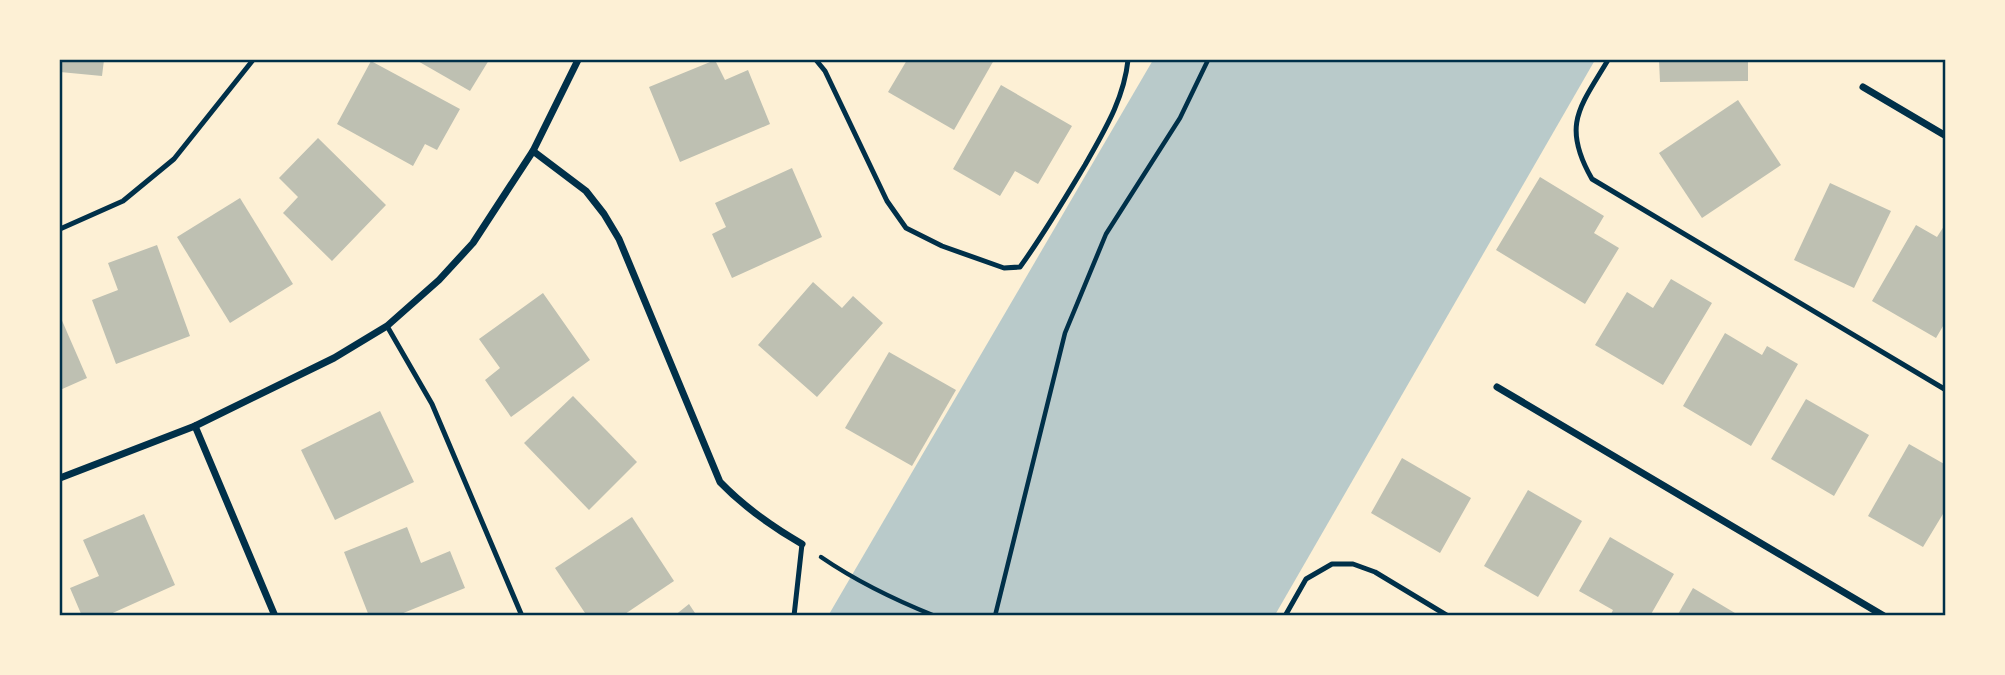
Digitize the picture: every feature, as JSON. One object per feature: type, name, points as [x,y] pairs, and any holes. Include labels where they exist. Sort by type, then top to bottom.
[{"type":"street","points":[[60,478],[195,426],[334,358],[387,326],[439,280],[472,243],[533,151],[578,60]]},
{"type":"street","points":[[1863,87],[1945,135]]},
{"type":"street","points":[[533,151],[586,191],[619,239],[720,482],[771,526],[802,544]]},
{"type":"street","points":[[1497,387],[1884,615]]},
{"type":"street","points":[[195,426],[275,615]]},
{"type":"lane","points":[[60,229],[123,201],[174,159],[253,60]]},
{"type":"lane","points":[[816,60],[825,71],[887,201],[906,228],[942,246],[1004,268],[1020,267],[1050,225],[1113,116],[1126,78],[1128,60]]},
{"type":"lane","points":[[1608,60],[1576,114],[1576,142],[1592,179],[1945,390]]},
{"type":"lane","points":[[387,326],[432,404],[522,615]]},
{"type":"lane","points":[[793,615],[802,544]]},
{"type":"lane","points":[[1285,615],[1306,579],[1332,564],[1353,564],[1375,572],[1448,615]]},
{"type":"path","points":[[995,615],[1065,333],[1106,233],[1180,118],[1208,60]]},
{"type":"path","points":[[802,544],[839,569],[905,604],[935,615]]},
{"type":"shaded area","points":[[1153,60],[1595,60],[1275,615],[828,616]]},
{"type":"building","points":[[60,60],[104,60],[102,76],[60,72]]},
{"type":"building","points":[[416,60],[489,60],[470,91]]},
{"type":"building","points":[[715,60],[725,80],[748,70],[770,124],[680,162],[649,87]]},
{"type":"building","points":[[907,60],[994,60],[954,130],[888,92]]},
{"type":"building","points":[[1659,60],[1748,60],[1748,81],[1660,82]]},
{"type":"building","points":[[371,61],[460,109],[437,150],[425,144],[413,166],[337,124]]},
{"type":"building","points":[[1001,85],[1072,126],[1038,184],[1015,171],[1000,196],[953,169]]},
{"type":"building","points":[[1738,100],[1781,165],[1702,218],[1659,153]]},
{"type":"building","points":[[318,138],[386,205],[332,261],[283,213],[298,197],[279,178]]},
{"type":"building","points":[[792,168],[822,237],[732,278],[712,234],[726,227],[715,203]]},
{"type":"building","points":[[1540,177],[1604,216],[1594,233],[1619,248],[1585,304],[1496,250]]},
{"type":"building","points":[[1830,183],[1891,211],[1854,288],[1794,260]]},
{"type":"building","points":[[240,198],[293,284],[230,323],[177,237]]},
{"type":"building","points":[[1946,223],[1946,321],[1936,338],[1872,301],[1916,225],[1937,237]]},
{"type":"building","points":[[157,245],[190,336],[116,364],[92,300],[118,290],[108,263]]},
{"type":"building","points":[[1671,279],[1712,303],[1663,385],[1595,345],[1627,292],[1653,308]]},
{"type":"building","points":[[813,282],[842,308],[853,296],[883,323],[817,397],[758,345]]},
{"type":"building","points":[[543,293],[590,360],[511,417],[485,380],[500,368],[479,339]]},
{"type":"building","points":[[60,316],[87,378],[60,390]]},
{"type":"building","points":[[1725,333],[1762,355],[1767,346],[1798,364],[1751,446],[1683,406]]},
{"type":"building","points":[[889,352],[956,390],[912,466],[845,428]]},
{"type":"building","points":[[573,396],[637,462],[589,510],[524,443]]},
{"type":"building","points":[[1806,399],[1869,435],[1834,496],[1771,459]]},
{"type":"building","points":[[380,411],[414,482],[335,520],[301,450]]},
{"type":"building","points":[[1909,444],[1946,465],[1946,509],[1923,547],[1868,516]]},
{"type":"building","points":[[1402,458],[1471,498],[1440,553],[1371,513]]},
{"type":"building","points":[[1528,490],[1582,521],[1538,597],[1484,566]]},
{"type":"building","points":[[144,514],[175,585],[106,616],[82,616],[70,588],[99,576],[83,540]]},
{"type":"building","points":[[632,517],[674,581],[622,616],[587,616],[555,568]]},
{"type":"building","points":[[407,527],[421,563],[450,551],[465,588],[396,616],[369,616],[344,552]]},
{"type":"building","points":[[1610,537],[1674,574],[1650,616],[1610,616],[1613,610],[1579,591]]},
{"type":"building","points":[[1693,588],[1740,616],[1677,616]]},
{"type":"building","points":[[689,604],[697,616],[674,616]]}]
